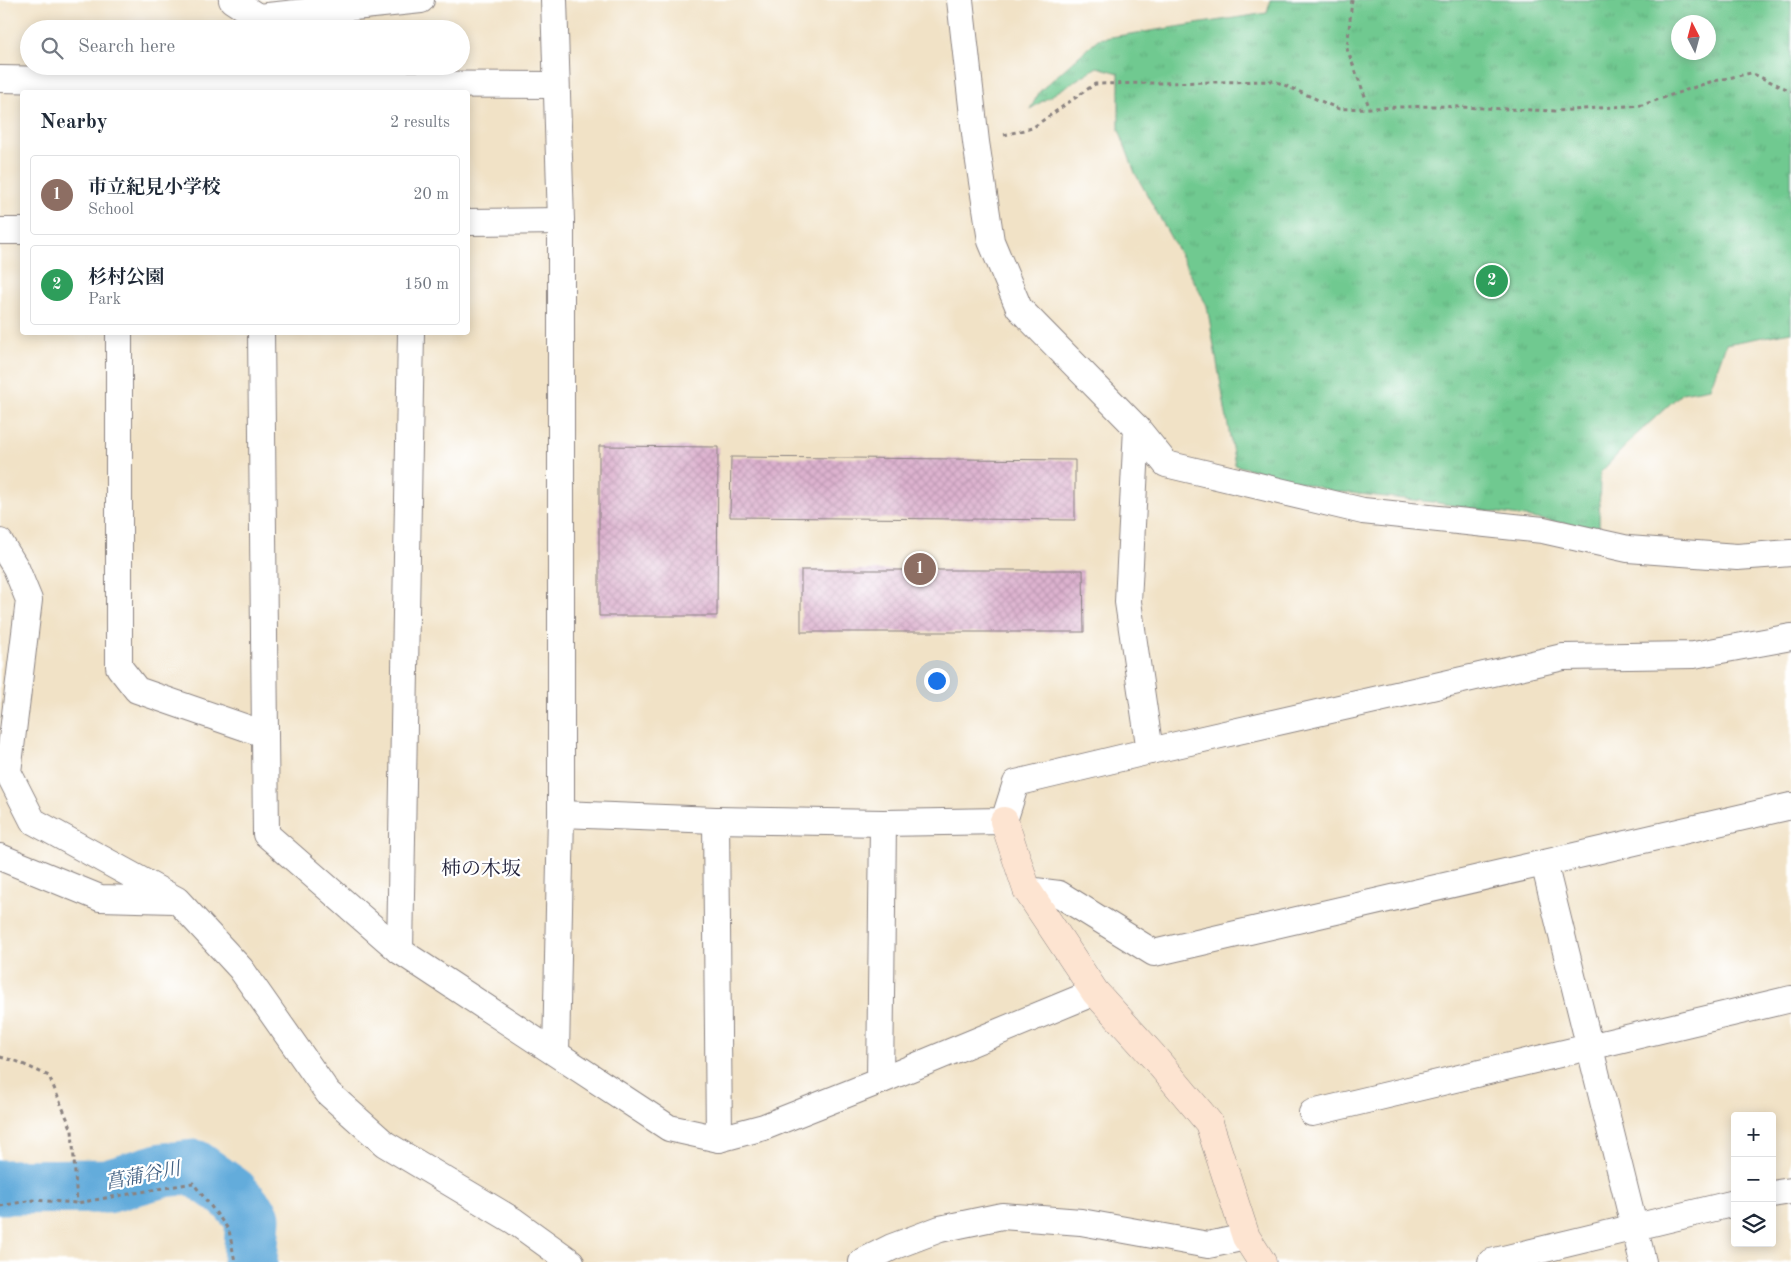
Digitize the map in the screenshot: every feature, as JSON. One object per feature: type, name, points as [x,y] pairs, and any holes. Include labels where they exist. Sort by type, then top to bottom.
[{"type":"street","points":[[232,0],[258,16],[421,0]]},
{"type":"street","points":[[554,0],[561,221],[561,814],[556,1053]]},
{"type":"street","points":[[960,0],[976,142],[991,241],[1019,308],[1137,428],[1166,464],[1363,511],[1543,530],[1628,549],[1737,557],[1791,552]]},
{"type":"street","points":[[0,79],[262,84],[556,84]]},
{"type":"street","points":[[470,222],[561,221]]},
{"type":"street","points":[[0,231],[20,231]]},
{"type":"street","points":[[119,335],[119,667],[136,690],[264,734]]},
{"type":"street","points":[[261,335],[266,834],[400,952],[669,1128],[720,1139],[764,1127],[1095,992]]},
{"type":"street","points":[[400,952],[411,335]]},
{"type":"street","points":[[1137,428],[1128,602],[1150,751]]},
{"type":"street","points":[[0,542],[16,568],[29,600],[8,772],[33,821],[177,900],[241,969],[328,1093],[385,1144],[514,1221],[571,1262]]},
{"type":"street","points":[[1262,1262],[1246,1237],[1209,1123],[1095,992],[1028,890],[1004,820],[1016,783],[1563,657],[1694,655],[1791,637]]},
{"type":"street","points":[[1028,890],[1059,894],[1154,953],[1791,806]]},
{"type":"street","points":[[561,814],[716,820],[883,823],[1004,820]]},
{"type":"street","points":[[716,820],[720,1139]]},
{"type":"street","points":[[880,1081],[883,823]]},
{"type":"street","points":[[0,857],[100,898],[177,900]]},
{"type":"street","points":[[1544,863],[1643,1262]]},
{"type":"street","points":[[1312,1113],[1791,999]]},
{"type":"street","points":[[1776,1193],[1791,1191]]},
{"type":"street","points":[[1492,1262],[1731,1204]]},
{"type":"street","points":[[862,1262],[892,1247],[940,1229],[1002,1216],[1081,1222],[1208,1245],[1246,1237]]},
{"type":"path","points":[[1352,0],[1346,49],[1370,109]]},
{"type":"path","points":[[976,142],[1032,128],[1095,84],[1275,81],[1339,109],[1435,106],[1556,111],[1642,105],[1710,82],[1751,72],[1791,91]]},
{"type":"path","points":[[0,1057],[16,1061],[49,1076],[72,1130],[77,1203]]},
{"type":"path","points":[[0,1206],[32,1200],[77,1203],[193,1183],[229,1230],[235,1262]]},
{"type":"green space","points":[[1270,0],[1791,0],[1791,332],[1726,344],[1710,388],[1682,393],[1634,437],[1600,473],[1599,529],[1432,502],[1332,491],[1235,465],[1207,306],[1135,173],[1119,130],[1119,73],[1097,67],[1030,109],[1040,91],[1098,39],[1267,13]]},
{"type":"building","points":[[599,446],[718,447],[717,616],[599,616]]},
{"type":"building","points":[[731,457],[1075,460],[1075,520],[730,517]]},
{"type":"building","points":[[801,570],[1083,570],[1084,632],[801,632]]},
{"type":"waterway","name":"菖蒲谷川","points":[[0,1187],[107,1186],[163,1170],[194,1167],[232,1194],[253,1218],[250,1262]]},
{"type":"place","name":"杉村公園","points":[[1492,281]]},
{"type":"place","name":"市立紀見小学校","points":[[920,569]]},
{"type":"district","name":"柿の木坂","points":[[481,870]]}]
